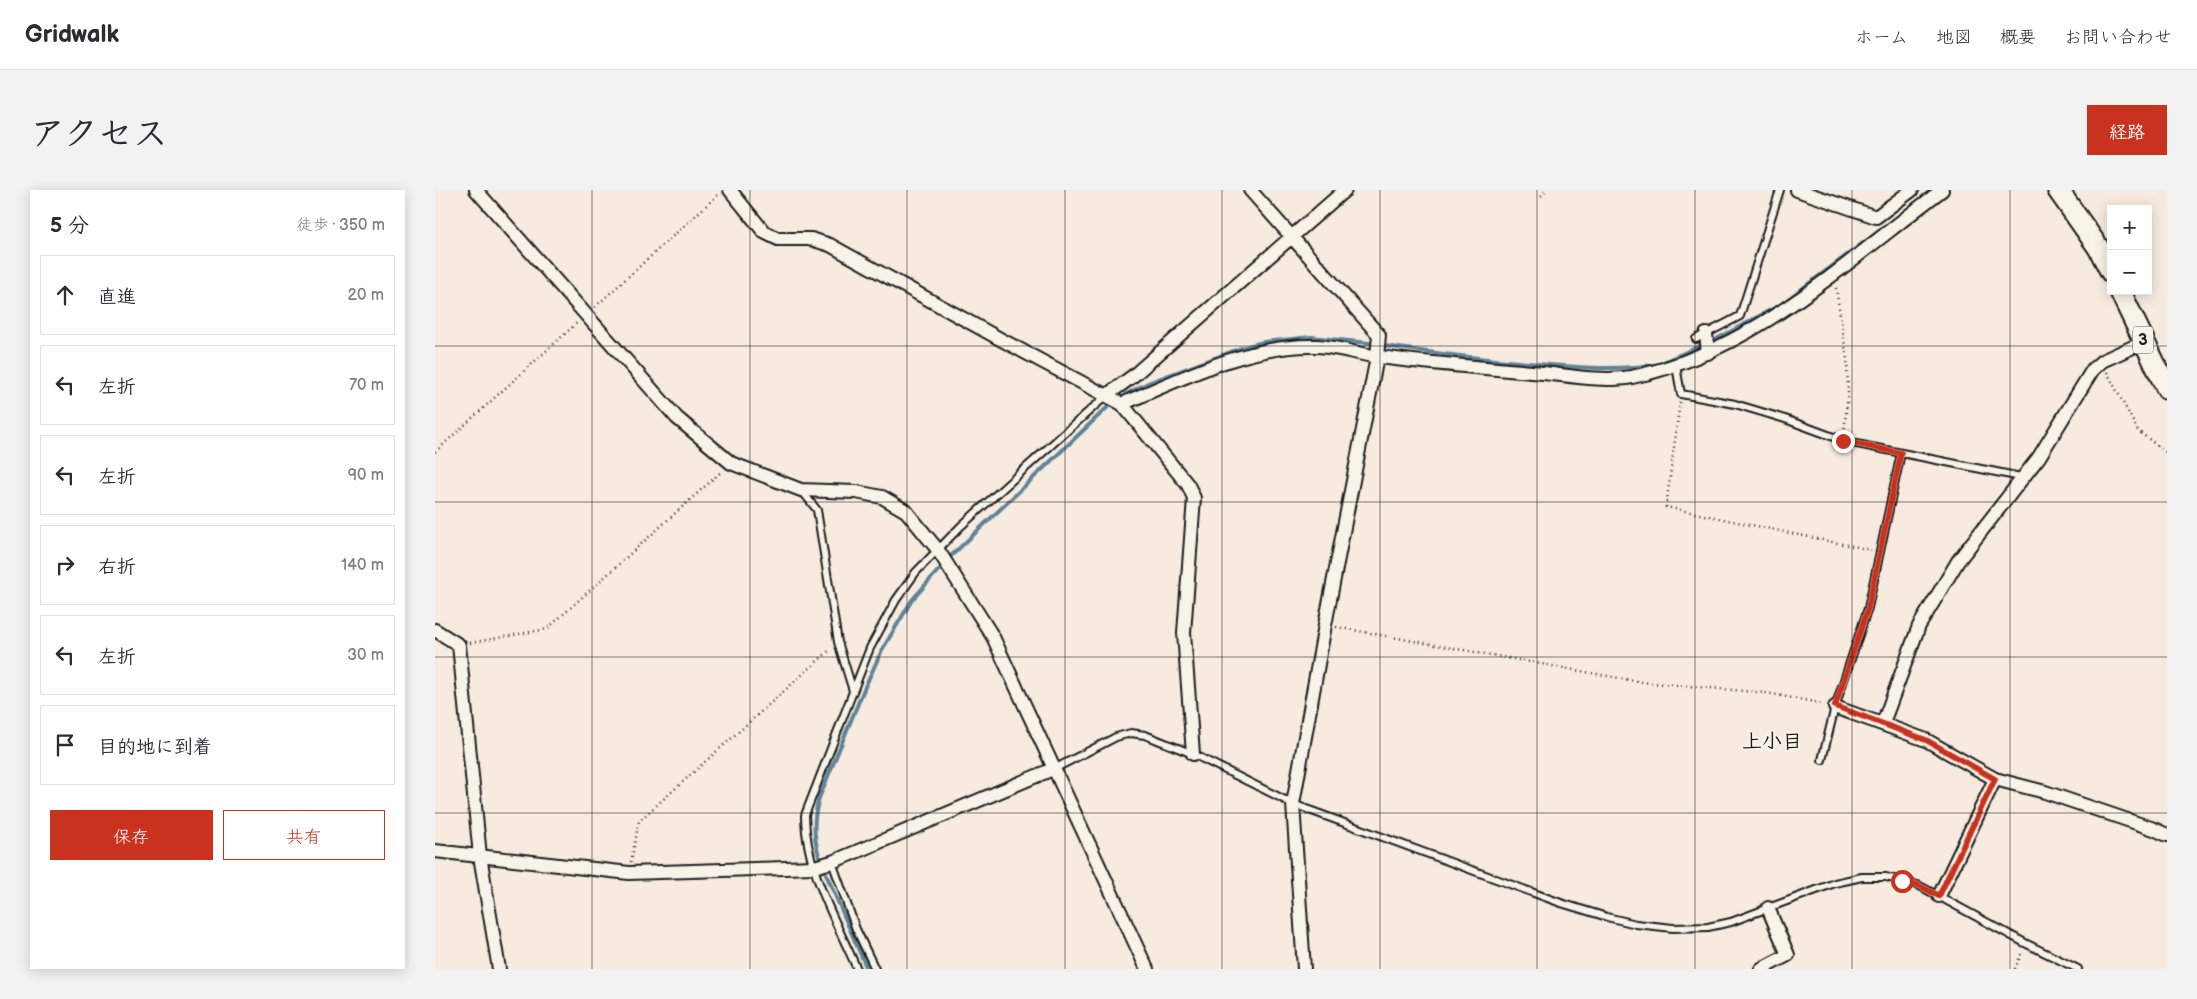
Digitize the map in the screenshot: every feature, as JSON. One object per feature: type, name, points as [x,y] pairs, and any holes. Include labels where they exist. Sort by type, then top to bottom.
[{"type":"main road","points":[[2057,190],[2098,248],[2107,265]]},
{"type":"main road","name":"3","points":[[2122,295],[2167,389]]},
{"type":"street","points":[[476,190],[677,418],[731,463],[801,490],[856,492],[882,497],[906,511],[938,550],[993,637],[1147,969]]},
{"type":"street","points":[[730,190],[765,232],[778,239],[811,239],[830,245],[1122,404],[1188,485],[1194,498],[1184,633],[1193,754]]},
{"type":"street","points":[[1250,190],[1379,335],[1377,357],[1325,625],[1293,804],[1304,969]]},
{"type":"street","points":[[1107,395],[1133,376],[1345,190]]},
{"type":"street","points":[[1797,190],[1876,217],[1912,190]]},
{"type":"street","points":[[1122,404],[1183,378],[1249,354],[1287,347],[1319,346],[1377,357],[1586,378],[1629,377],[1676,366],[1708,353],[1751,329],[1834,275],[1942,190]]},
{"type":"street","points":[[1701,337],[1708,353]]},
{"type":"street","points":[[1883,723],[1919,626],[1958,561],[2039,456],[2093,369],[2102,361],[2144,342]]},
{"type":"street","points":[[435,630],[459,645],[480,856],[499,969]]},
{"type":"street","points":[[1835,706],[1926,740],[1995,779],[2045,792],[2167,835]]},
{"type":"street","points":[[435,851],[629,874],[814,867],[832,862],[1053,769]]},
{"type":"street","points":[[1939,896],[1995,779]]},
{"type":"street","points":[[1761,969],[1788,955],[1768,908]]},
{"type":"lane","points":[[1701,337],[1740,316],[1780,190]]},
{"type":"lane","points":[[1676,366],[1681,394],[1735,404],[1785,419],[1843,441],[2021,477]]},
{"type":"lane","points":[[857,969],[814,867],[805,836],[805,815],[870,648],[896,600],[916,572],[961,526],[1107,395]]},
{"type":"lane","points":[[1822,760],[1835,706],[1868,608],[1901,453]]},
{"type":"lane","points":[[801,490],[817,510],[838,642],[853,691]]},
{"type":"lane","points":[[1053,769],[1116,737],[1131,733],[1145,735],[1193,754],[1293,804],[1561,902],[1636,924],[1673,928],[1708,926],[1731,922],[1835,883],[1862,877],[1886,877],[1918,885],[2025,943],[2078,969]]},
{"type":"lane","points":[[832,862],[856,929],[875,969]]},
{"type":"path","points":[[1541,196],[1546,190]]},
{"type":"path","points":[[1834,275],[1847,359],[1848,393],[1843,441]]},
{"type":"path","points":[[2102,361],[2138,431],[2167,454]]},
{"type":"path","points":[[1681,394],[1666,507],[1880,552]]},
{"type":"path","points":[[459,645],[547,629],[731,463]]},
{"type":"path","points":[[1325,625],[1641,682],[1767,693],[1835,706]]},
{"type":"path","points":[[629,874],[639,821],[838,642]]},
{"type":"path","points":[[2015,969],[2025,943]]},
{"type":"waterway","points":[[1783,303],[1887,225]]},
{"type":"waterway","points":[[1715,340],[1774,308]]},
{"type":"waterway","points":[[1126,394],[1150,382],[1241,348],[1263,342],[1311,337],[1369,343]]},
{"type":"waterway","points":[[1385,346],[1475,358],[1576,367],[1622,368],[1654,365]]},
{"type":"waterway","points":[[1665,361],[1700,346]]},
{"type":"waterway","points":[[819,856],[814,827],[819,798],[882,650],[912,600],[951,556],[1112,403]]},
{"type":"waterway","points":[[826,874],[867,969]]},
{"type":"district","name":"上小目","points":[[1772,742]]},
{"type":"route","points":[[1843,441],[1901,453],[1868,608],[1835,706],[1926,740],[1995,779],[1939,896],[1918,885],[1902,881]]}]
